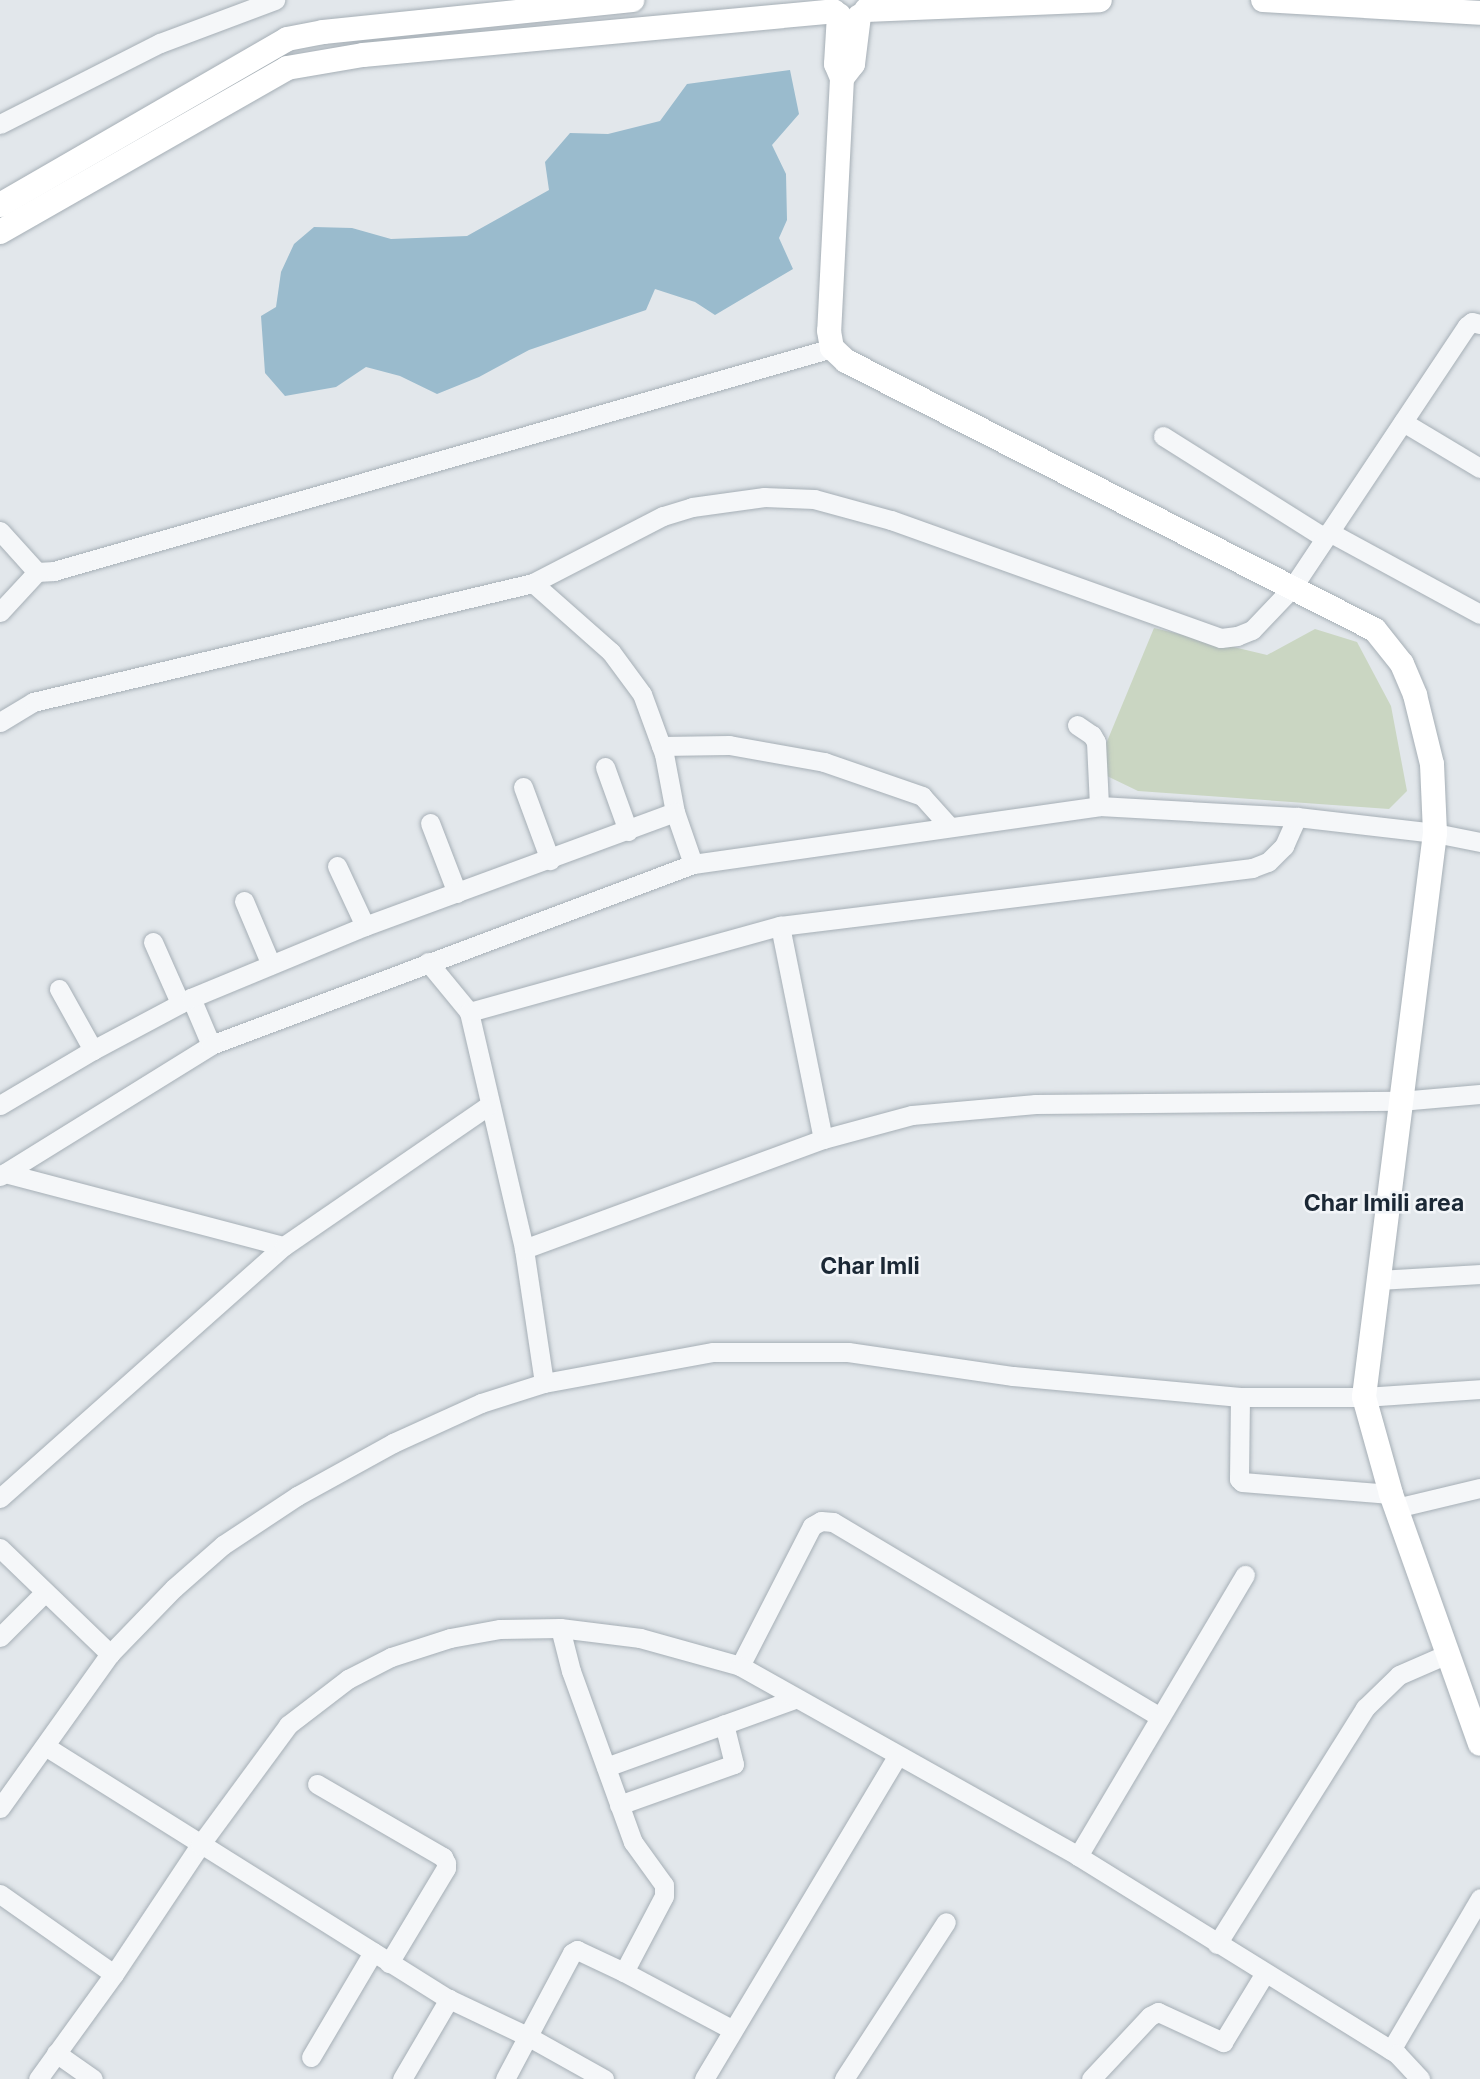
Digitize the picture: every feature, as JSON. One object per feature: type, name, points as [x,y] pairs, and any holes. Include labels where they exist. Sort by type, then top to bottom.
[{"type":"main road","points":[[0,205],[287,39],[323,32],[632,0]]},
{"type":"main road","points":[[0,232],[287,68],[363,55],[850,9],[1100,0]]},
{"type":"main road","points":[[1263,0],[1439,5],[1480,13]]},
{"type":"main road","points":[[850,9],[836,64],[842,78],[828,331],[832,348],[846,362],[1375,630],[1402,664],[1415,695],[1432,764],[1435,833],[1364,1396],[1394,1501],[1480,1744]]},
{"type":"street","points":[[0,124],[160,43],[275,0]]},
{"type":"street","points":[[632,0],[635,30]]},
{"type":"street","points":[[0,722],[33,702],[533,583],[663,516],[692,507],[789,496],[814,499],[891,520],[1221,638],[1237,636],[1252,630],[1292,588],[1402,422],[1477,319]]},
{"type":"street","points":[[0,612],[37,572],[54,570],[832,348]]},
{"type":"street","points":[[1402,422],[1480,468]]},
{"type":"street","points":[[1163,436],[1327,535],[1480,614]]},
{"type":"street","points":[[0,531],[37,572]]},
{"type":"street","points":[[533,583],[611,652],[642,694],[661,746],[676,812],[693,864]]},
{"type":"street","points":[[1077,724],[1092,735],[1096,742],[1100,772],[1099,806]]},
{"type":"street","points":[[661,746],[729,746],[824,762],[922,796],[948,825]]},
{"type":"street","points":[[605,767],[628,831]]},
{"type":"street","points":[[523,787],[550,860]]},
{"type":"street","points":[[3,1174],[211,1045],[693,864],[948,825],[1099,806],[1297,817],[1435,833],[1480,842]]},
{"type":"street","points":[[3,1096],[185,1001],[365,926],[676,812]]},
{"type":"street","points":[[469,1012],[780,926],[1252,868],[1268,862],[1284,846],[1297,817]]},
{"type":"street","points":[[430,823],[457,892]]},
{"type":"street","points":[[337,866],[365,926]]},
{"type":"street","points":[[244,901],[271,965]]},
{"type":"street","points":[[780,926],[823,1139]]},
{"type":"street","points":[[153,942],[211,1045]]},
{"type":"street","points":[[428,962],[469,1012],[488,1106],[524,1250],[544,1383]]},
{"type":"street","points":[[59,989],[93,1050]]},
{"type":"street","points":[[524,1250],[823,1139],[912,1115],[1035,1104],[1400,1101],[1480,1094]]},
{"type":"street","points":[[0,1498],[284,1246],[488,1106]]},
{"type":"street","points":[[3,1174],[284,1246]]},
{"type":"street","points":[[1379,1280],[1480,1274]]},
{"type":"street","points":[[0,1808],[110,1654],[174,1588],[223,1545],[297,1496],[405,1438],[481,1403],[544,1383],[713,1352],[848,1352],[1013,1376],[1240,1398],[1364,1396],[1480,1389]]},
{"type":"street","points":[[1240,1398],[1239,1479],[1242,1482],[1394,1501],[1480,1488]]},
{"type":"street","points":[[740,1666],[812,1526],[821,1521],[833,1522],[1160,1717]]},
{"type":"street","points":[[0,1548],[110,1654]]},
{"type":"street","points":[[1079,1856],[1244,1575]]},
{"type":"street","points":[[0,1637],[44,1593]]},
{"type":"street","points":[[560,1628],[571,1671],[633,1842],[661,1878],[664,1896],[624,1972]]},
{"type":"street","points":[[38,2079],[114,1974],[200,1845],[288,1725],[348,1679],[391,1657],[450,1638],[500,1629],[560,1628],[640,1638],[740,1666],[1079,1856],[1391,2050],[1420,2079]]},
{"type":"street","points":[[1217,1944],[1365,1708],[1399,1675],[1447,1654]]},
{"type":"street","points":[[606,1767],[795,1699]]},
{"type":"street","points":[[619,1805],[734,1764],[724,1724]]},
{"type":"street","points":[[45,1746],[449,1999],[529,2037],[604,2079]]},
{"type":"street","points":[[704,2079],[897,1756]]},
{"type":"street","points":[[311,2057],[446,1868],[443,1857],[317,1784]]},
{"type":"street","points":[[0,1894],[114,1974]]},
{"type":"street","points":[[1391,2050],[1480,1898]]},
{"type":"street","points":[[844,2079],[946,1922]]},
{"type":"street","points":[[505,2079],[572,1953],[583,1951],[733,2030]]},
{"type":"street","points":[[1091,2079],[1150,2016],[1158,2012],[1223,2042],[1265,1973]]},
{"type":"street","points":[[402,2079],[449,1999]]},
{"type":"street","points":[[56,2053],[93,2079]]},
{"type":"green space","points":[[1154,628],[1267,655],[1315,629],[1357,642],[1391,706],[1407,791],[1389,809],[1138,791],[1107,776],[1101,756]]},
{"type":"water","points":[[790,70],[799,114],[772,145],[786,174],[787,220],[779,238],[793,269],[715,315],[695,302],[655,289],[646,310],[529,350],[479,377],[437,394],[400,376],[366,367],[336,387],[285,396],[265,373],[261,316],[276,307],[281,272],[294,244],[314,227],[352,228],[391,239],[467,236],[549,190],[545,162],[570,133],[608,134],[660,121],[687,84]]},
{"type":"district","name":"Char Imili area","points":[[1384,1203]]},
{"type":"district","name":"Char Imli","points":[[870,1266]]}]
